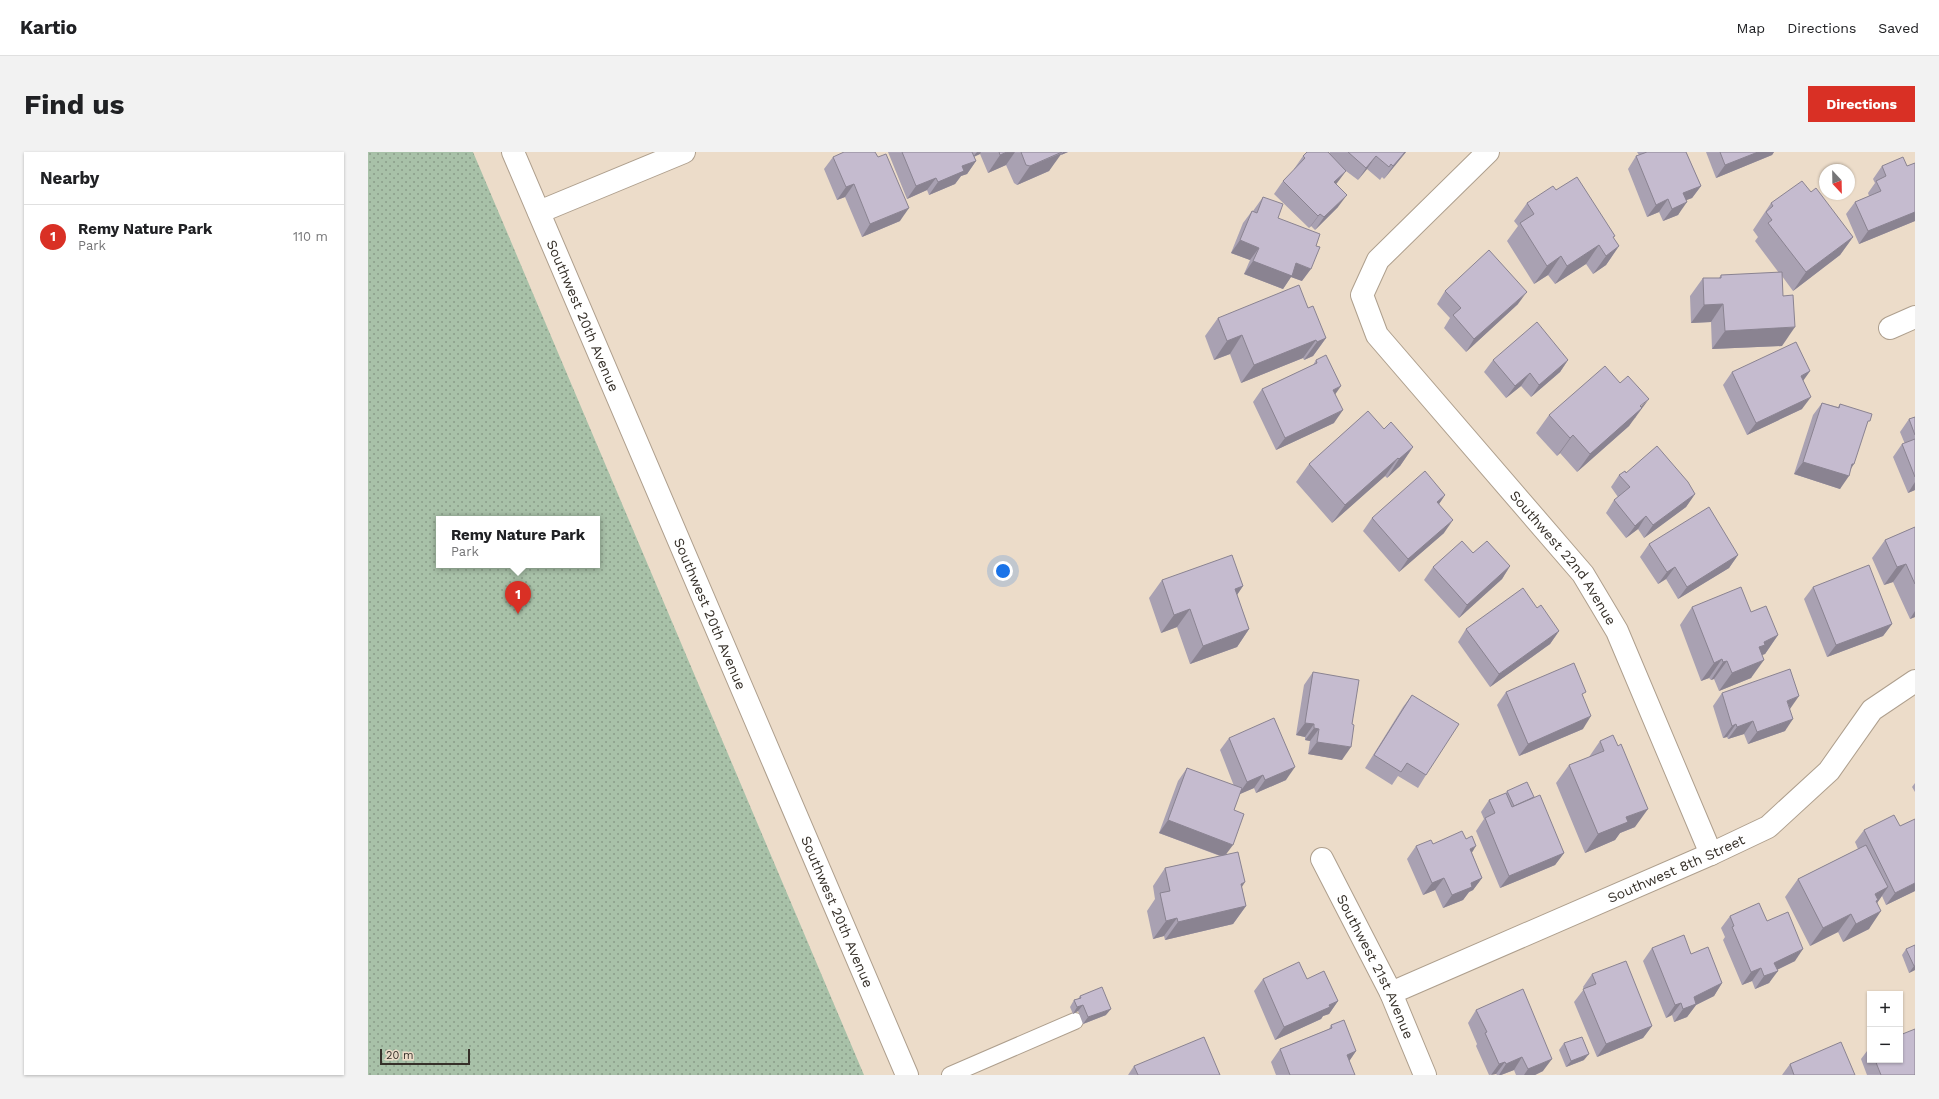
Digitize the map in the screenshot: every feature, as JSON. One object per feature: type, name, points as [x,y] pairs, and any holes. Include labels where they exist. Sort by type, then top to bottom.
[{"type":"street","name":"Southwest 20th Avenue","points":[[513,152],[907,1075]]},
{"type":"street","points":[[539,212],[684,152]]},
{"type":"street","name":"Southwest 22nd Avenue","points":[[1488,152],[1378,260],[1362,295],[1377,335],[1583,574],[1616,631],[1711,854]]},
{"type":"street","points":[[1890,328],[1915,317]]},
{"type":"street","name":"Southwest 8th Street","points":[[1391,993],[1711,854],[1768,827],[1829,771],[1872,710],[1915,680]]},
{"type":"street","name":"Southwest 21st Avenue","points":[[1322,859],[1391,993],[1425,1075]]},
{"type":"lane","points":[[950,1075],[1075,1021]]},
{"type":"green space","points":[[368,152],[473,152],[864,1075],[368,1075]]},
{"type":"building","points":[[844,152],[875,152],[878,157],[886,154],[909,208],[870,224],[854,184],[846,187],[833,157]]},
{"type":"building","points":[[902,152],[972,152],[976,161],[962,166],[964,171],[938,182],[936,178],[916,186]]},
{"type":"building","points":[[999,152],[1007,152],[1000,155]]},
{"type":"building","points":[[1021,152],[1062,152],[1030,166],[1026,165]]},
{"type":"building","points":[[1307,152],[1328,152],[1346,171],[1334,182],[1347,195],[1324,217],[1320,214],[1318,216],[1283,181],[1305,158],[1303,156]]},
{"type":"building","points":[[1348,152],[1405,152],[1393,166],[1391,164],[1389,167],[1376,156],[1366,168]]},
{"type":"building","points":[[1647,152],[1686,152],[1701,186],[1683,193],[1687,202],[1672,209],[1668,199],[1656,205],[1636,156]]},
{"type":"building","points":[[1720,152],[1758,152],[1725,165]]},
{"type":"building","points":[[1903,157],[1907,166],[1915,163],[1915,212],[1868,231],[1855,202],[1881,191],[1876,181],[1886,176],[1882,166]]},
{"type":"building","points":[[1577,177],[1615,236],[1613,237],[1619,246],[1606,256],[1599,245],[1567,266],[1561,256],[1547,266],[1520,223],[1534,214],[1527,203],[1553,186],[1556,190]]},
{"type":"building","points":[[1802,181],[1811,192],[1816,188],[1819,192],[1819,200],[1825,200],[1853,237],[1806,272],[1768,223],[1772,220],[1766,212],[1773,206],[1771,203]]},
{"type":"building","points":[[1263,197],[1283,204],[1278,218],[1320,234],[1316,246],[1320,247],[1311,269],[1296,263],[1292,276],[1253,261],[1259,248],[1240,240],[1252,211],[1257,213]]},
{"type":"building","points":[[1489,250],[1527,292],[1474,339],[1453,315],[1461,308],[1445,291]]},
{"type":"building","points":[[1782,272],[1783,296],[1793,295],[1795,327],[1725,331],[1723,304],[1704,305],[1703,278],[1721,278],[1721,275]]},
{"type":"building","points":[[1299,285],[1308,308],[1313,306],[1326,338],[1317,342],[1316,340],[1254,365],[1242,335],[1227,341],[1218,318]]},
{"type":"building","points":[[1537,322],[1568,360],[1539,385],[1530,373],[1515,386],[1493,360]]},
{"type":"building","points":[[1796,342],[1810,371],[1801,376],[1811,397],[1756,423],[1732,372]]},
{"type":"building","points":[[1326,355],[1341,386],[1333,390],[1343,410],[1285,438],[1262,389],[1317,363],[1316,360]]},
{"type":"building","points":[[1605,366],[1620,383],[1628,376],[1649,399],[1640,406],[1642,408],[1590,454],[1573,435],[1570,438],[1549,415]]},
{"type":"building","points":[[1822,403],[1839,408],[1840,404],[1872,414],[1870,421],[1868,421],[1854,464],[1852,464],[1849,476],[1803,462]]},
{"type":"building","points":[[1368,411],[1384,429],[1391,422],[1413,447],[1399,459],[1398,458],[1345,505],[1309,464]]},
{"type":"building","points":[[1915,417],[1915,435],[1909,419]]},
{"type":"building","points":[[1915,439],[1915,477],[1902,444]]},
{"type":"building","points":[[1657,446],[1688,482],[1695,494],[1653,525],[1646,516],[1635,526],[1614,500],[1630,487],[1619,475],[1625,471],[1626,473]]},
{"type":"building","points":[[1425,471],[1445,495],[1437,502],[1453,520],[1408,559],[1372,518]]},
{"type":"building","points":[[1709,507],[1738,555],[1687,587],[1675,567],[1667,572],[1649,544]]},
{"type":"building","points":[[1915,527],[1915,584],[1906,564],[1897,567],[1885,540]]},
{"type":"building","points":[[1462,541],[1473,553],[1487,541],[1510,566],[1467,605],[1433,567]]},
{"type":"building","points":[[1232,555],[1243,586],[1235,589],[1249,629],[1203,646],[1190,609],[1174,615],[1162,580]]},
{"type":"building","points":[[1869,565],[1892,624],[1836,645],[1813,587]]},
{"type":"building","points":[[1741,587],[1751,612],[1766,606],[1778,635],[1764,642],[1765,645],[1759,647],[1764,660],[1732,673],[1727,661],[1723,662],[1722,659],[1714,663],[1692,607]]},
{"type":"building","points":[[1523,588],[1537,608],[1541,605],[1559,631],[1499,674],[1466,629]]},
{"type":"building","points":[[1574,663],[1586,692],[1582,694],[1591,716],[1528,744],[1506,692]]},
{"type":"building","points":[[1790,669],[1799,696],[1787,701],[1793,719],[1757,732],[1753,721],[1737,727],[1736,724],[1732,726],[1722,693]]},
{"type":"building","points":[[1313,672],[1359,680],[1352,724],[1354,725],[1351,747],[1317,742],[1319,729],[1314,728],[1314,724],[1305,723]]},
{"type":"building","points":[[1412,695],[1459,724],[1426,775],[1407,763],[1401,772],[1374,755]]},
{"type":"building","points":[[1274,718],[1295,767],[1265,780],[1263,775],[1247,782],[1229,738]]},
{"type":"building","points":[[1613,735],[1618,746],[1621,744],[1648,809],[1626,817],[1628,822],[1598,834],[1569,765],[1604,751],[1600,741]]},
{"type":"building","points":[[1187,768],[1242,788],[1234,810],[1244,814],[1233,845],[1168,820]]},
{"type":"building","points":[[1527,782],[1534,797],[1514,806],[1507,791]]},
{"type":"building","points":[[1506,793],[1512,807],[1540,795],[1564,853],[1509,876],[1485,818],[1495,813],[1489,800]]},
{"type":"building","points":[[1894,815],[1900,826],[1915,819],[1915,883],[1895,893],[1864,830]]},
{"type":"building","points":[[1462,831],[1466,839],[1472,836],[1476,846],[1470,849],[1482,878],[1471,883],[1472,887],[1452,895],[1444,878],[1432,883],[1416,846],[1431,840],[1433,844]]},
{"type":"building","points":[[1866,845],[1888,887],[1875,894],[1878,900],[1876,901],[1881,911],[1856,924],[1851,914],[1823,928],[1798,879]]},
{"type":"building","points":[[1238,852],[1245,882],[1241,884],[1246,906],[1178,922],[1177,918],[1166,921],[1160,893],[1170,891],[1165,868]]},
{"type":"building","points":[[1759,903],[1767,921],[1788,912],[1803,949],[1774,963],[1778,971],[1764,976],[1761,968],[1751,972],[1732,927],[1734,926],[1730,916]]},
{"type":"building","points":[[1684,935],[1691,954],[1708,947],[1722,983],[1694,997],[1696,1004],[1683,1009],[1681,1003],[1675,1005],[1652,948]]},
{"type":"building","points":[[1915,945],[1915,966],[1914,966],[1906,949]]},
{"type":"building","points":[[1626,961],[1652,1026],[1606,1044],[1583,989],[1596,984],[1592,974]]},
{"type":"building","points":[[1299,962],[1307,979],[1324,971],[1338,1001],[1329,1005],[1330,1007],[1284,1027],[1263,979]]},
{"type":"building","points":[[1102,987],[1111,1009],[1088,1017],[1083,1005],[1077,1007],[1074,1000]]},
{"type":"building","points":[[1523,989],[1552,1059],[1528,1069],[1522,1057],[1506,1064],[1505,1062],[1499,1064],[1485,1033],[1487,1032],[1476,1010]]},
{"type":"building","points":[[1344,1020],[1356,1051],[1347,1055],[1355,1075],[1290,1075],[1280,1049],[1332,1028],[1331,1025]]},
{"type":"building","points":[[1915,1029],[1915,1075],[1881,1075],[1876,1063],[1903,1063],[1903,1034]]},
{"type":"building","points":[[1204,1037],[1220,1075],[1138,1075],[1134,1066]]},
{"type":"building","points":[[1582,1037],[1589,1054],[1571,1061],[1564,1043]]},
{"type":"building","points":[[1841,1042],[1855,1075],[1794,1075],[1790,1064]]},
{"type":"place","name":"Remy Nature Park","points":[[518,614]]}]
